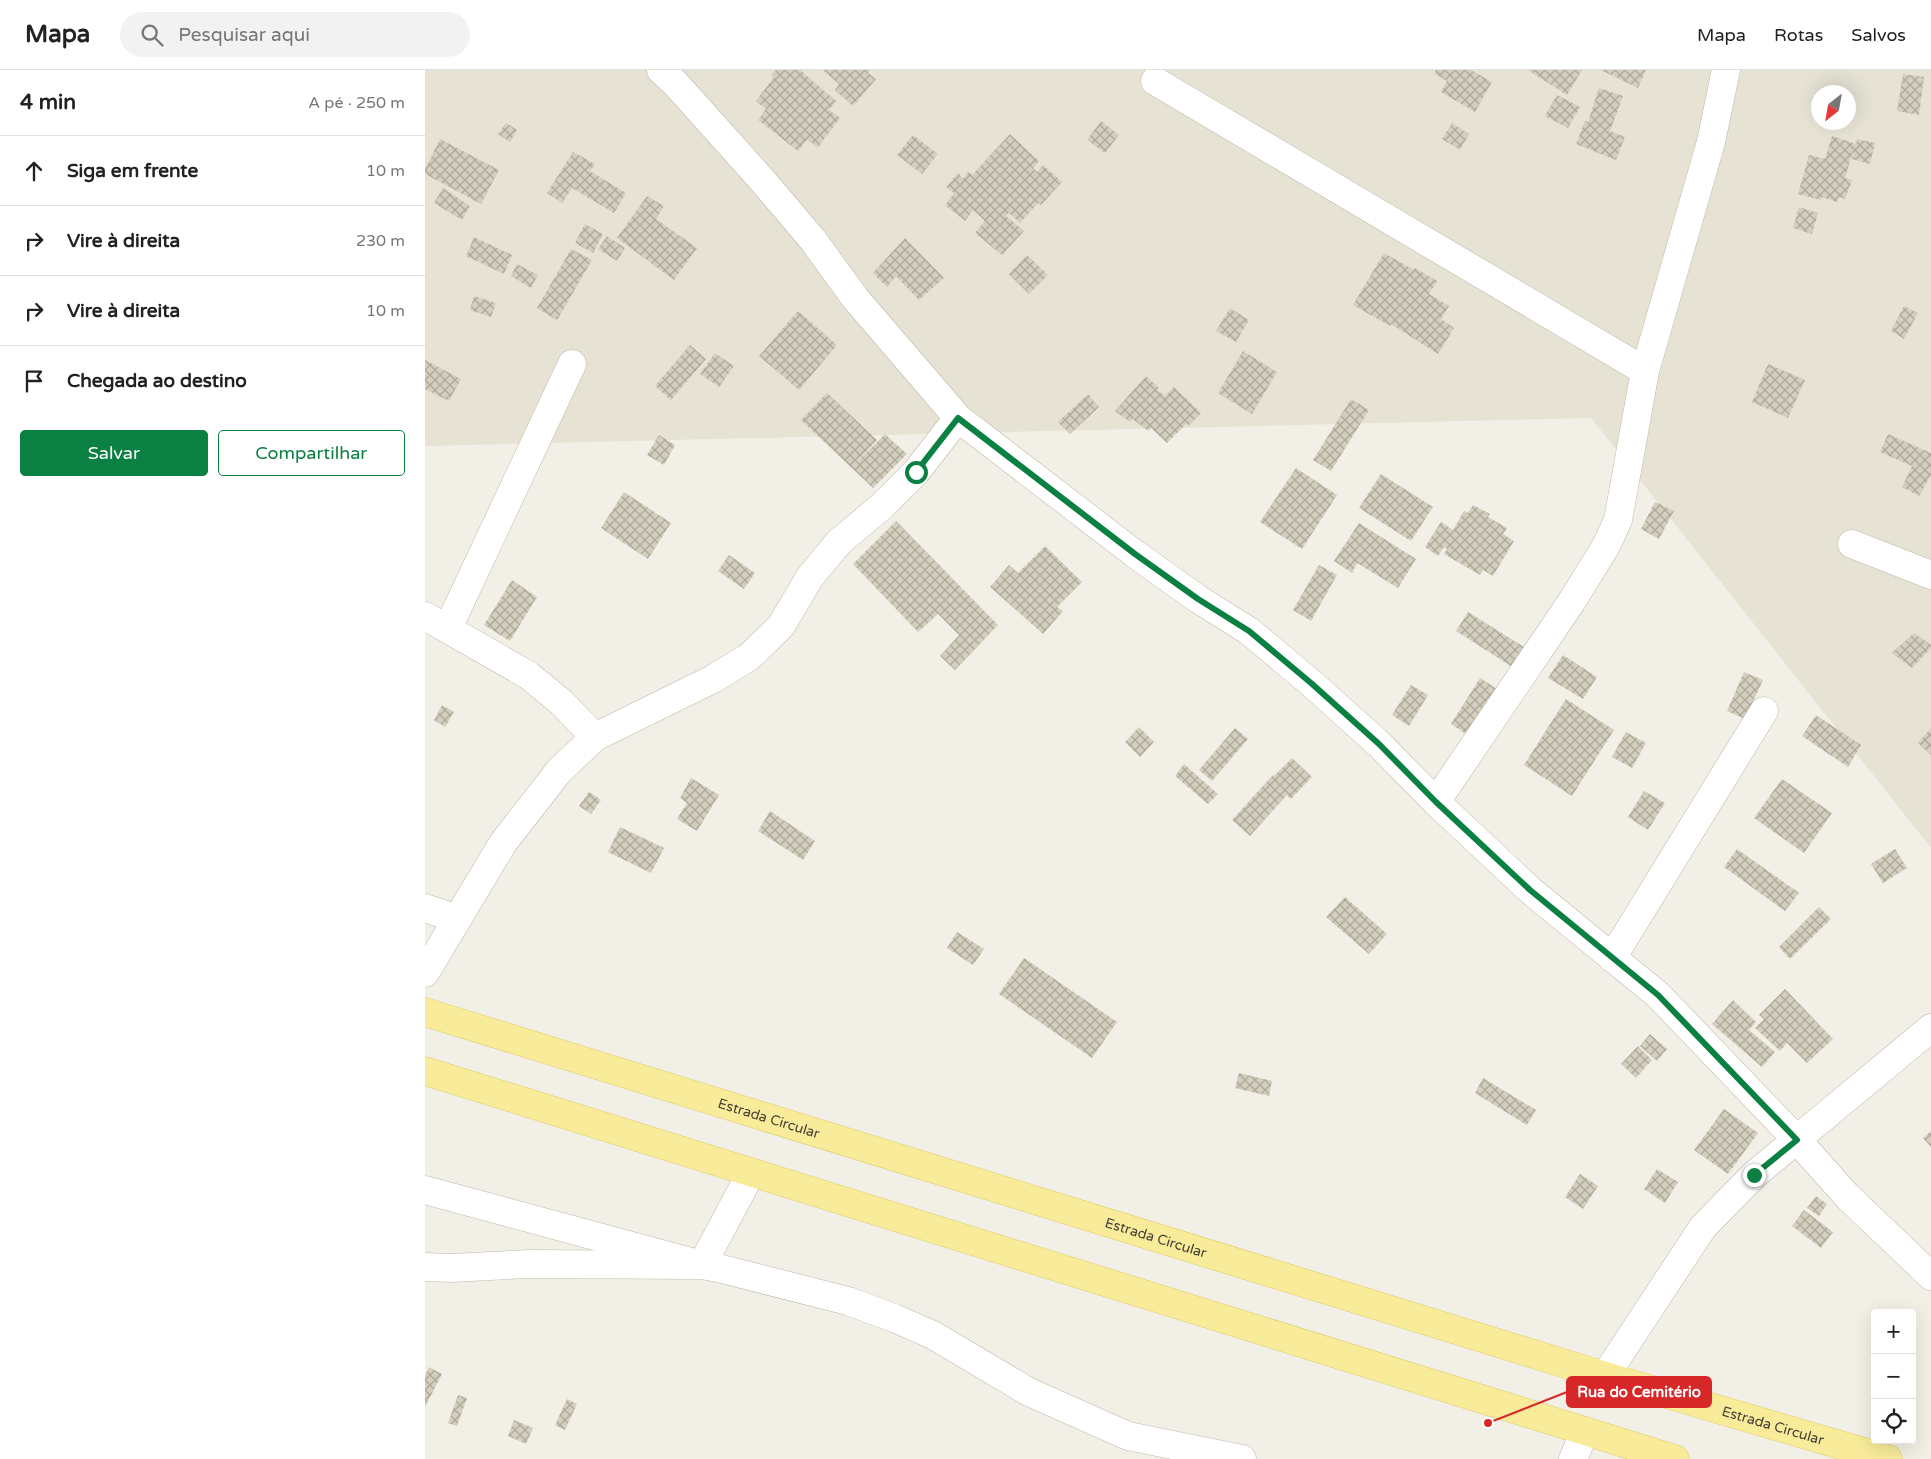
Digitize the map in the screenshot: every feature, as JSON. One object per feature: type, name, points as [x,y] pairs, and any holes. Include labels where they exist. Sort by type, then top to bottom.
[{"type":"main road","name":"Estrada Circular","points":[[425,1012],[1605,1376],[1888,1459]]},
{"type":"main road","points":[[425,1071],[1675,1459]]},
{"type":"street","points":[[1436,802],[1572,601],[1607,546],[1618,520],[1645,371],[1711,142],[1726,70]]},
{"type":"street","points":[[673,74],[813,240],[855,298],[958,418],[1135,554],[1198,599],[1249,631],[1311,683],[1379,744],[1436,802],[1530,890],[1658,995],[1849,1197],[1931,1276]]},
{"type":"street","points":[[1155,81],[1645,371]]},
{"type":"street","points":[[572,364],[436,622],[528,675],[561,702],[595,737]]},
{"type":"street","points":[[425,973],[503,843],[559,772],[595,737],[713,679],[749,657],[781,626],[810,577],[839,542],[882,506],[916,472],[958,418]]},
{"type":"street","points":[[1852,544],[1931,575]]},
{"type":"street","points":[[1612,958],[1764,710]]},
{"type":"street","points":[[425,908],[457,919]]},
{"type":"street","points":[[1605,1376],[1703,1227],[1754,1175],[1931,1028]]},
{"type":"street","points":[[702,1265],[751,1172]]},
{"type":"street","points":[[425,1190],[702,1265],[849,1301],[933,1335],[1029,1392],[1128,1436],[1242,1459]]},
{"type":"street","points":[[425,1267],[452,1268],[527,1264],[702,1265]]},
{"type":"street","points":[[1573,1459],[1585,1431]]},
{"type":"shaded area","points":[[425,70],[1931,70],[1931,848],[1591,418],[425,446]]},
{"type":"building","points":[[776,70],[800,70],[836,101],[829,110],[840,118],[818,147],[807,140],[798,151],[758,120],[766,109],[756,101],[774,77],[771,75]]},
{"type":"building","points":[[823,70],[870,70],[868,73],[876,79],[853,106],[835,90],[839,84]]},
{"type":"building","points":[[1436,70],[1471,70],[1492,82],[1475,112],[1441,92],[1447,81],[1434,73]]},
{"type":"building","points":[[1528,70],[1582,70],[1567,95]]},
{"type":"building","points":[[1601,70],[1646,70],[1638,88]]},
{"type":"building","points":[[1903,74],[1924,77],[1919,115],[1897,111]]},
{"type":"building","points":[[1599,88],[1623,96],[1610,131],[1625,137],[1616,160],[1576,144],[1585,121],[1588,122]]},
{"type":"building","points":[[1557,95],[1580,107],[1568,128],[1545,116]]},
{"type":"building","points":[[1101,121],[1119,135],[1105,153],[1087,140]]},
{"type":"building","points":[[506,123],[517,130],[510,142],[498,134]]},
{"type":"building","points":[[1452,123],[1469,134],[1460,150],[1442,139]]},
{"type":"building","points":[[1010,134],[1039,161],[1033,168],[1037,172],[1043,165],[1062,182],[1041,205],[1038,203],[1020,223],[1009,213],[1006,216],[1024,231],[1002,255],[975,233],[985,221],[973,210],[965,221],[945,205],[954,193],[946,187],[958,173],[963,179],[968,172],[972,175]]},
{"type":"building","points":[[913,135],[938,154],[922,174],[897,155]]},
{"type":"building","points":[[1832,136],[1856,144],[1857,139],[1875,143],[1870,164],[1852,159],[1853,151],[1845,178],[1852,180],[1845,199],[1839,197],[1837,202],[1822,197],[1821,200],[1798,194],[1809,155],[1825,159]]},
{"type":"building","points":[[440,139],[499,170],[481,204],[425,174],[425,169]]},
{"type":"building","points":[[573,152],[595,164],[590,171],[626,193],[614,213],[572,188],[562,203],[547,193]]},
{"type":"building","points":[[443,188],[470,206],[462,220],[434,203]]},
{"type":"building","points":[[647,196],[664,206],[656,219],[697,248],[674,280],[617,238]]},
{"type":"building","points":[[1799,207],[1818,213],[1812,234],[1793,228]]},
{"type":"building","points":[[585,224],[603,234],[593,253],[575,243]]},
{"type":"building","points":[[607,236],[625,248],[617,261],[598,249]]},
{"type":"building","points":[[474,237],[512,255],[504,274],[466,256]]},
{"type":"building","points":[[905,238],[944,278],[919,300],[896,276],[887,287],[873,273]]},
{"type":"building","points":[[571,249],[592,260],[557,320],[537,308]]},
{"type":"building","points":[[1384,253],[1437,281],[1429,294],[1449,306],[1441,319],[1454,328],[1438,354],[1391,324],[1390,326],[1353,305]]},
{"type":"building","points":[[1027,255],[1048,275],[1029,294],[1009,274]]},
{"type":"building","points":[[517,264],[538,275],[531,288],[511,276]]},
{"type":"building","points":[[474,296],[496,303],[491,317],[470,310]]},
{"type":"building","points":[[1904,306],[1918,313],[1904,339],[1891,331]]},
{"type":"building","points":[[1230,308],[1249,320],[1236,342],[1216,331]]},
{"type":"building","points":[[798,311],[837,345],[799,390],[759,356]]},
{"type":"building","points":[[690,345],[706,359],[671,400],[655,386]]},
{"type":"building","points":[[1243,351],[1277,372],[1252,414],[1218,393]]},
{"type":"building","points":[[715,353],[734,366],[719,387],[700,374]]},
{"type":"building","points":[[425,360],[461,379],[449,401],[425,389]]},
{"type":"building","points":[[1768,364],[1805,380],[1788,418],[1752,402]]},
{"type":"building","points":[[1146,376],[1159,388],[1157,390],[1165,396],[1174,387],[1201,413],[1188,426],[1186,424],[1167,443],[1151,428],[1148,431],[1133,419],[1136,415],[1130,422],[1115,411]]},
{"type":"building","points":[[827,393],[877,440],[854,465],[885,434],[907,454],[873,488],[801,420]]},
{"type":"building","points":[[1088,394],[1099,407],[1070,434],[1058,422]]},
{"type":"building","points":[[1351,399],[1369,410],[1331,471],[1313,460]]},
{"type":"building","points":[[1888,434],[1931,453],[1931,475],[1919,496],[1902,487],[1912,466],[1880,452]]},
{"type":"building","points":[[659,435],[675,445],[664,465],[647,455]]},
{"type":"building","points":[[1296,468],[1337,495],[1302,549],[1260,522]]},
{"type":"building","points":[[1381,474],[1433,507],[1411,541],[1359,508]]},
{"type":"building","points":[[624,492],[671,523],[648,559],[601,528]]},
{"type":"building","points":[[1655,502],[1674,511],[1659,539],[1641,529]]},
{"type":"building","points":[[1473,505],[1490,514],[1488,517],[1507,528],[1503,534],[1514,541],[1493,576],[1483,570],[1480,575],[1444,554],[1447,549],[1444,547],[1438,556],[1425,547],[1441,522],[1453,530],[1464,511],[1468,513]]},
{"type":"building","points":[[896,521],[998,625],[955,670],[940,656],[959,635],[938,614],[918,632],[853,564]]},
{"type":"building","points":[[1359,523],[1416,559],[1398,588],[1357,563],[1352,573],[1334,561]]},
{"type":"building","points":[[1045,546],[1082,582],[1057,607],[1063,611],[1043,634],[990,587],[1009,565],[1018,573]]},
{"type":"building","points":[[729,555],[755,573],[744,589],[718,571]]},
{"type":"building","points":[[1319,565],[1337,575],[1311,621],[1293,610]]},
{"type":"building","points":[[512,580],[537,597],[510,641],[484,625]]},
{"type":"building","points":[[1468,612],[1529,650],[1517,670],[1456,631]]},
{"type":"building","points":[[1914,633],[1931,645],[1931,648],[1912,668],[1892,653]]},
{"type":"building","points":[[1563,655],[1597,677],[1583,699],[1548,678]]},
{"type":"building","points":[[1744,672],[1763,680],[1745,719],[1727,711]]},
{"type":"building","points":[[1480,678],[1502,692],[1472,738],[1451,724]]},
{"type":"building","points":[[1411,685],[1428,695],[1409,726],[1392,715]]},
{"type":"building","points":[[1566,699],[1614,730],[1572,796],[1524,765]]},
{"type":"building","points":[[442,705],[454,712],[445,727],[434,720]]},
{"type":"building","points":[[1816,715],[1861,745],[1848,767],[1802,736]]},
{"type":"building","points":[[1139,727],[1154,742],[1140,757],[1125,742]]},
{"type":"building","points":[[1235,728],[1248,739],[1212,781],[1199,770]]},
{"type":"building","points":[[1931,728],[1931,755],[1918,743]]},
{"type":"building","points":[[1626,732],[1646,743],[1632,768],[1612,757]]},
{"type":"building","points":[[1292,758],[1312,777],[1291,799],[1287,795],[1250,836],[1232,820],[1273,775]]},
{"type":"building","points":[[1184,764],[1218,794],[1208,804],[1175,776]]},
{"type":"building","points":[[691,778],[719,795],[697,831],[677,819],[687,803],[680,798]]},
{"type":"building","points":[[1782,779],[1832,813],[1804,853],[1754,818]]},
{"type":"building","points":[[1644,791],[1665,803],[1648,830],[1628,817]]},
{"type":"building","points":[[589,792],[601,800],[591,814],[579,806]]},
{"type":"building","points":[[770,811],[815,841],[803,860],[758,831]]},
{"type":"building","points":[[620,827],[664,848],[651,873],[608,852]]},
{"type":"building","points":[[1737,849],[1799,893],[1785,911],[1724,867]]},
{"type":"building","points":[[1895,849],[1907,868],[1883,883],[1871,864]]},
{"type":"building","points":[[1345,897],[1387,934],[1369,954],[1326,917]]},
{"type":"building","points":[[1819,907],[1831,919],[1790,959],[1779,947]]},
{"type":"building","points":[[957,932],[984,949],[973,965],[947,948]]},
{"type":"building","points":[[1024,958],[1117,1022],[1092,1058],[999,994]]},
{"type":"building","points":[[1785,989],[1833,1039],[1807,1063],[1787,1043],[1780,1051],[1755,1028],[1764,1019],[1759,1015]]},
{"type":"building","points":[[1733,1000],[1756,1022],[1749,1030],[1775,1052],[1762,1067],[1712,1024]]},
{"type":"building","points":[[1650,1034],[1667,1049],[1657,1061],[1640,1046]]},
{"type":"building","points":[[1638,1046],[1652,1060],[1636,1078],[1621,1064]]},
{"type":"building","points":[[1239,1073],[1272,1081],[1269,1096],[1235,1088]]},
{"type":"building","points":[[1483,1078],[1536,1110],[1527,1125],[1475,1093]]},
{"type":"building","points":[[1724,1109],[1758,1133],[1728,1174],[1694,1150]]},
{"type":"building","points":[[1931,1131],[1931,1147],[1923,1138]]},
{"type":"building","points":[[1657,1169],[1678,1182],[1665,1203],[1644,1189]]},
{"type":"building","points":[[1580,1174],[1598,1186],[1583,1209],[1565,1197]]},
{"type":"building","points":[[1816,1196],[1827,1204],[1819,1216],[1807,1208]]},
{"type":"building","points":[[1804,1210],[1833,1232],[1821,1248],[1792,1226]]},
{"type":"building","points":[[429,1367],[442,1374],[425,1407],[425,1375]]},
{"type":"building","points":[[458,1395],[467,1398],[457,1426],[448,1423]]},
{"type":"building","points":[[567,1399],[577,1404],[565,1430],[555,1425]]},
{"type":"building","points":[[514,1420],[533,1428],[526,1444],[508,1436]]},
{"type":"place","name":"Rua do Cemitério","points":[[1488,1423]]},
{"type":"route","points":[[916,472],[958,418],[1135,554],[1198,599],[1249,631],[1311,683],[1379,744],[1436,802],[1530,890],[1658,995],[1797,1140],[1754,1175]]}]
